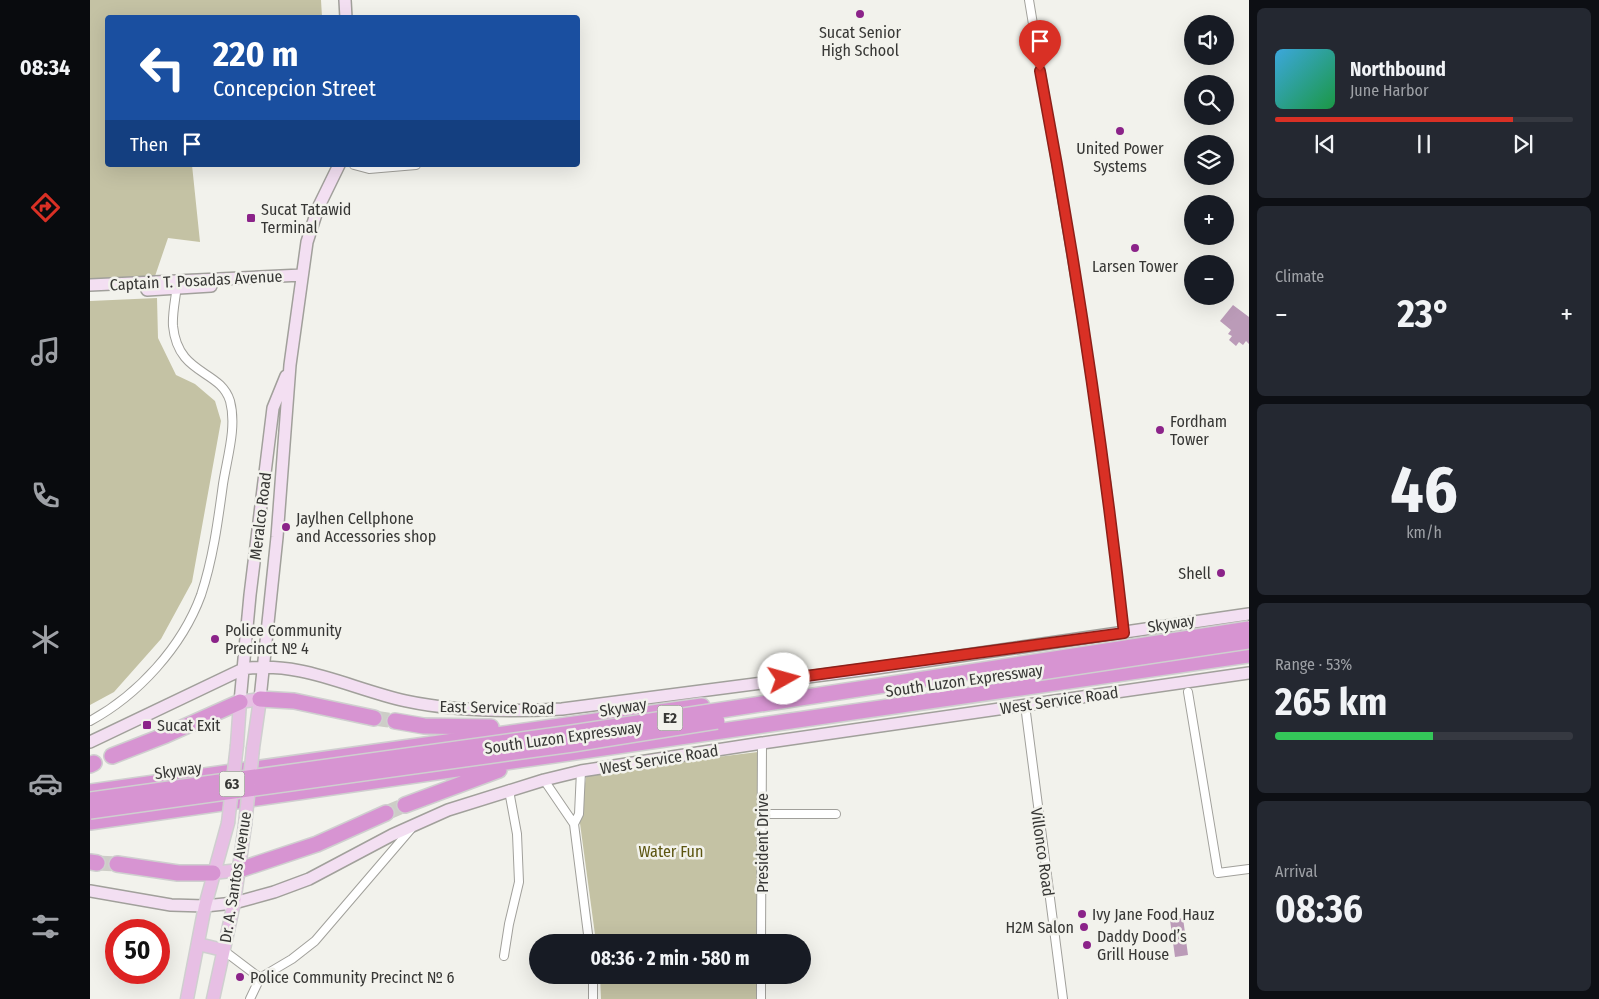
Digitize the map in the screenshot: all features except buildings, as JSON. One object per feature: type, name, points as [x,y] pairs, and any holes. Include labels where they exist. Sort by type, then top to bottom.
[{"type":"highway","name":"South Luzon Expressway","points":[[90,792],[1249,627]]},
{"type":"highway","name":"Skyway","points":[[90,800],[572,733],[1249,627]]},
{"type":"highway","name":"Skyway","points":[[90,811],[573,744],[903,692],[1249,641]]},
{"type":"highway","name":"South Luzon Expressway","points":[[90,822],[1249,655]]},
{"type":"highway","points":[[260,699],[294,701],[374,718]]},
{"type":"highway","points":[[112,756],[166,735],[240,702]]},
{"type":"highway","points":[[395,722],[424,726],[474,728],[570,724]]},
{"type":"highway","points":[[405,805],[502,768],[578,752]]},
{"type":"highway","points":[[240,870],[316,844],[386,813]]},
{"type":"highway","points":[[117,864],[178,873],[213,873]]},
{"type":"main road","points":[[345,0],[346,15]]},
{"type":"main road","name":"Meralco Road","points":[[264,666],[277,537],[290,365],[302,277],[310,233],[318,208],[338,167]]},
{"type":"main road","name":"Captain T. Posadas Avenue","points":[[90,292],[177,284],[302,277]]},
{"type":"main road","name":"Captain T. Posadas Avenue","points":[[90,285],[177,284]]},
{"type":"main road","name":"Meralco Road","points":[[243,670],[250,595],[273,408],[290,365]]},
{"type":"main road","name":"East Service Road","points":[[90,742],[243,670],[264,666],[307,672],[373,694],[434,706],[521,711],[562,709],[877,668],[1249,614]]},
{"type":"main road","name":"Dr. A. Santos Avenue","points":[[213,999],[240,870],[264,666]]},
{"type":"main road","name":"Dr. A. Santos Avenue","points":[[187,999],[213,873],[228,822],[243,670]]},
{"type":"main road","name":"West Service Road","points":[[90,890],[171,905],[206,906],[234,903],[274,892],[309,879],[422,821],[511,789],[581,771],[1249,672]]},
{"type":"main road","points":[[240,702],[260,699]]},
{"type":"main road","points":[[213,873],[240,870]]},
{"type":"main road","points":[[198,944],[223,950]]},
{"type":"street","points":[[1029,0],[1084,332],[1106,480],[1124,633]]},
{"type":"street","points":[[360,167],[369,170],[383,167]]},
{"type":"street","points":[[90,720],[105,712],[131,692],[164,658],[191,617],[200,597],[214,547],[231,434],[232,414],[226,392],[220,385],[187,362],[178,346],[173,324],[177,284]]},
{"type":"street","points":[[1188,692],[1218,873],[1249,869]]},
{"type":"street","name":"Villonco Road","points":[[1025,705],[1063,999]]},
{"type":"street","name":"President Drive","points":[[762,743],[762,934]]},
{"type":"street","points":[[574,824],[579,814],[581,771]]},
{"type":"street","points":[[544,780],[574,824],[589,934]]},
{"type":"street","points":[[504,956],[519,882],[517,834],[510,796],[511,789]]},
{"type":"street","points":[[762,814],[836,814]]},
{"type":"street","points":[[250,999],[260,978],[292,959],[315,940],[409,831],[422,821]]},
{"type":"street","points":[[223,950],[260,978]]},
{"type":"street","points":[[593,984],[594,999]]},
{"type":"street","points":[[761,984],[761,999]]},
{"type":"green space","points":[[90,0],[321,0],[322,15],[105,15],[105,167],[192,167],[200,242],[168,238],[153,282],[90,283]]},
{"type":"green space","points":[[157,298],[158,338],[176,375],[195,384],[215,401],[221,421],[192,582],[161,639],[114,692],[90,705],[90,301]]},
{"type":"green space","name":"Water Fun","points":[[758,752],[757,934],[595,934],[579,816],[587,773]]},
{"type":"green space","points":[[600,984],[757,984],[757,999],[601,999]]},
{"type":"shaded area","points":[[1233,305],[1249,317],[1249,344],[1246,341],[1243,345],[1239,342],[1236,346],[1229,340],[1232,336],[1228,334],[1231,330],[1220,321]]},
{"type":"shaded area","points":[[1183,918],[1188,955],[1175,957],[1170,920]]},
{"type":"tunnel","points":[[374,718],[395,721]]},
{"type":"tunnel","points":[[386,813],[405,805]]},
{"type":"tunnel","points":[[97,863],[117,864]]},
{"type":"place","name":"Sucat Senior High School","points":[[860,14]]},
{"type":"place","name":"United Power Systems","points":[[1120,131]]},
{"type":"place","name":"Sucat Tatawid Terminal","points":[[251,218]]},
{"type":"place","name":"Larsen Tower","points":[[1135,248]]},
{"type":"place","name":"Fordham Tower","points":[[1160,430]]},
{"type":"place","name":"Jaylhen Cellphone and Accessories shop","points":[[286,527]]},
{"type":"place","name":"Shell","points":[[1221,573]]},
{"type":"place","name":"Police Community Precinct № 4","points":[[215,639]]},
{"type":"place","name":"Sucat Exit","points":[[147,725]]},
{"type":"place","name":"Ivy Jane Food Hauz","points":[[1082,914]]},
{"type":"place","name":"H2M Salon","points":[[1084,927]]},
{"type":"place","name":"Daddy Dood’s Grill House","points":[[1087,945]]},
{"type":"place","name":"Police Community Precinct № 6","points":[[240,977]]},
{"type":"route","points":[[784,679],[877,668],[1124,633],[1106,480],[1083,326],[1040,71]]}]
